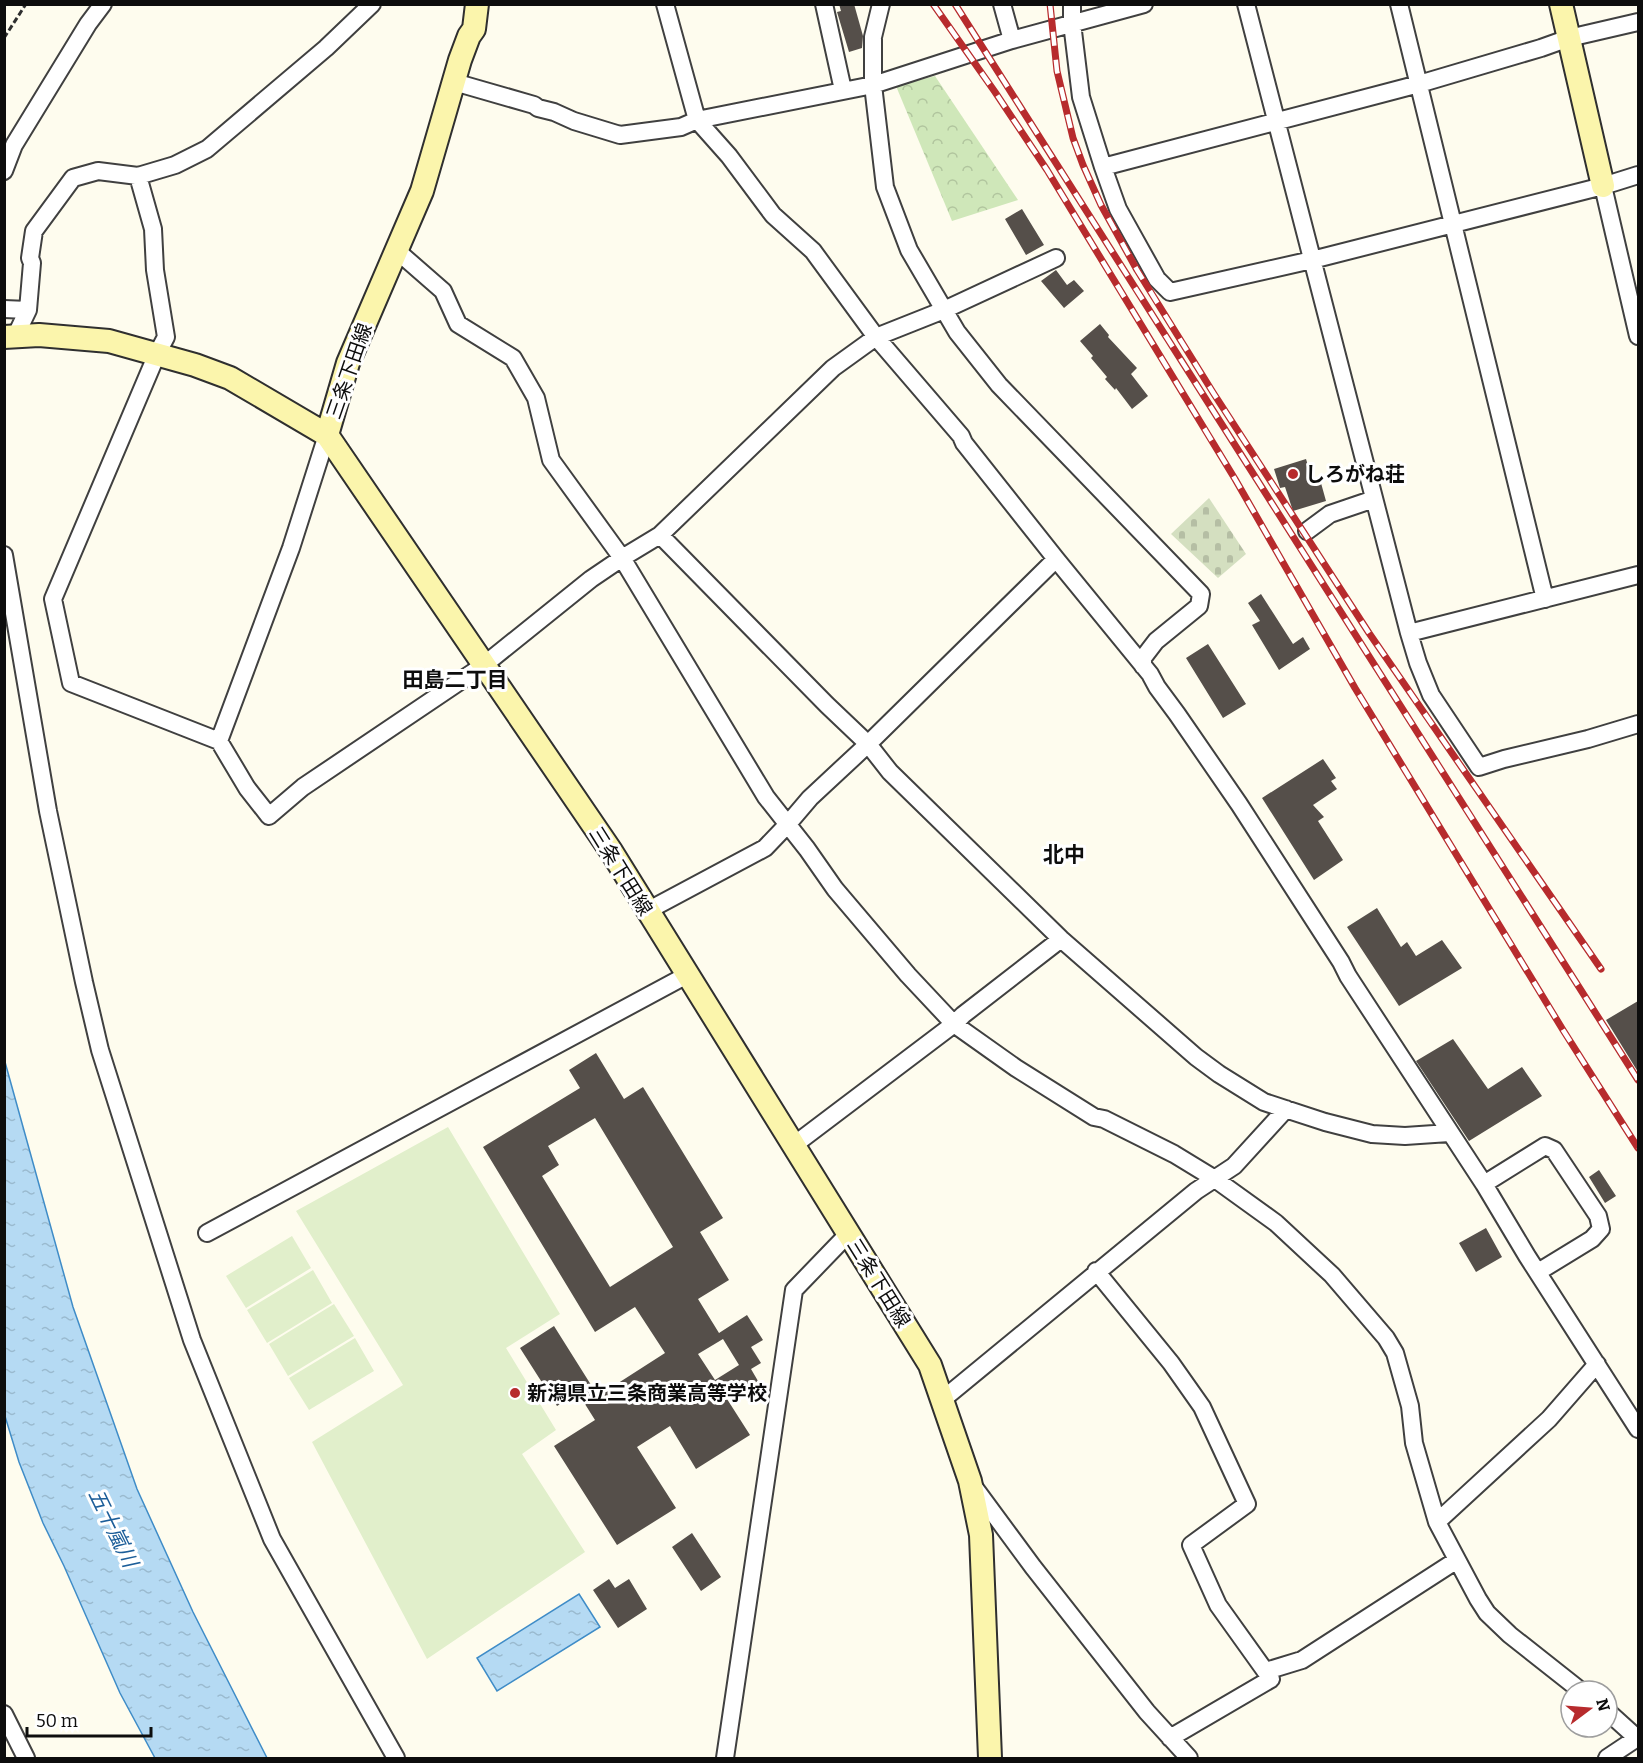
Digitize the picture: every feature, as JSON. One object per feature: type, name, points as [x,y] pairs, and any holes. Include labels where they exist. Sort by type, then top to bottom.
[{"type":"main road","name":"三条下田線","points":[[477,4],[474,28],[469,36],[454,82],[422,191],[348,363],[327,435],[611,851],[930,1365],[970,1481],[981,1535],[990,1758]]},
{"type":"main road","points":[[1561,4],[1603,186]]},
{"type":"main road","points":[[10,337],[39,335],[109,340],[195,365],[230,378],[327,435]]},
{"type":"street","points":[[4,171],[14,145],[88,24],[104,4]]},
{"type":"street","points":[[10,337],[28,310],[32,263],[30,258],[34,231],[74,178],[98,171],[138,176],[175,165],[207,149],[326,48],[372,4]]},
{"type":"street","points":[[665,4],[697,120],[729,156],[773,214],[813,251],[876,337],[961,436],[964,443],[1143,666],[1239,804],[1484,1184],[1638,1429]]},
{"type":"street","points":[[824,4],[843,90]]},
{"type":"street","points":[[880,4],[873,37],[873,85],[885,187],[909,250],[957,332],[999,385],[1201,594],[1199,606],[1156,641],[1143,658],[1143,666]]},
{"type":"street","points":[[1002,4],[1012,39]]},
{"type":"street","points":[[1072,4],[1072,23],[1081,97],[1103,167],[1118,209],[1157,279],[1170,292],[1312,260],[1603,186],[1638,175]]},
{"type":"street","points":[[454,82],[534,105],[574,121],[620,135],[681,127],[697,120],[873,85],[1012,39],[1144,4]]},
{"type":"street","points":[[1246,4],[1409,633],[1431,695],[1479,767],[1638,724]]},
{"type":"street","points":[[1399,4],[1545,599]]},
{"type":"street","points":[[1103,167],[1419,84],[1569,38],[1638,22]]},
{"type":"street","points":[[138,176],[153,229],[155,270],[166,337],[53,599],[71,683],[219,741],[247,788],[269,816],[303,788],[484,664],[591,579],[660,535],[833,368],[876,337],[944,310],[1056,258]]},
{"type":"street","points":[[1603,186],[1638,336]]},
{"type":"street","points":[[396,250],[443,291],[458,324],[513,358],[536,398],[551,460],[622,558],[766,797],[835,889],[908,975],[954,1024],[1016,1068],[1094,1117],[1104,1119],[1174,1154],[1215,1179],[1284,1230],[1332,1275],[1386,1338],[1395,1353],[1410,1406],[1414,1443],[1437,1522],[1457,1560],[1487,1613],[1510,1635],[1566,1679]]},
{"type":"street","points":[[4,309],[28,310]]},
{"type":"street","points":[[219,741],[291,548],[327,435]]},
{"type":"street","points":[[1306,531],[1330,514],[1374,499]]},
{"type":"street","points":[[660,535],[868,744],[890,772],[1061,939],[1196,1057],[1264,1102],[1325,1122],[1372,1134],[1405,1136],[1449,1133]]},
{"type":"street","points":[[4,555],[48,811],[100,1050],[192,1340],[272,1539],[396,1758]]},
{"type":"street","points":[[647,911],[765,848],[810,798],[1056,559]]},
{"type":"street","points":[[1409,633],[1638,575]]},
{"type":"street","points":[[794,1145],[954,1024],[1061,939]]},
{"type":"street","points":[[207,1233],[687,975]]},
{"type":"street","points":[[942,1400],[1096,1271],[1196,1191],[1234,1166],[1286,1109]]},
{"type":"street","points":[[1484,1184],[1545,1146],[1554,1150],[1598,1216],[1601,1229],[1592,1239],[1538,1272]]},
{"type":"street","points":[[725,1758],[794,1290],[849,1233]]},
{"type":"street","points":[[1096,1271],[1171,1363],[1202,1407],[1247,1504],[1191,1545],[1218,1605],[1271,1679],[1170,1738]]},
{"type":"street","points":[[1437,1522],[1550,1419],[1598,1364]]},
{"type":"street","points":[[970,1481],[1058,1600],[1147,1712],[1190,1758]]},
{"type":"street","points":[[1266,1671],[1302,1660],[1457,1560]]},
{"type":"street","points":[[4,1714],[26,1758]]},
{"type":"street","points":[[1607,1758],[1638,1738],[1619,1721]]},
{"type":"path","points":[[4,38],[26,4]]},
{"type":"green space","points":[[935,76],[1018,200],[952,221],[896,86]]},
{"type":"green space","points":[[1209,498],[1246,554],[1218,578],[1171,534]]},
{"type":"green space","points":[[448,1127],[560,1314],[506,1348],[556,1430],[522,1454],[585,1552],[427,1659],[312,1442],[403,1385],[296,1211]]},
{"type":"green space","points":[[292,1236],[311,1268],[246,1308],[226,1276]]},
{"type":"green space","points":[[313,1270],[332,1303],[267,1343],[247,1310]]},
{"type":"green space","points":[[334,1304],[354,1336],[288,1376],[269,1344]]},
{"type":"green space","points":[[355,1338],[374,1371],[309,1410],[289,1378]]},
{"type":"water","name":"五十嵐川","points":[[5,1062],[73,1307],[137,1489],[193,1612],[267,1758],[155,1758],[120,1693],[43,1523],[19,1462],[4,1413]]},
{"type":"water","points":[[579,1594],[600,1627],[497,1691],[477,1658]]},
{"type":"building","points":[[839,4],[854,4],[863,36],[862,48],[849,52],[837,12],[841,11]]},
{"type":"building","points":[[1022,209],[1044,245],[1026,255],[1005,219]]},
{"type":"building","points":[[1056,270],[1067,285],[1074,280],[1084,291],[1064,308],[1041,281]]},
{"type":"building","points":[[1100,324],[1109,335],[1108,337],[1137,368],[1131,374],[1148,396],[1132,409],[1116,388],[1115,390],[1105,379],[1107,377],[1080,341]]},
{"type":"building","points":[[1306,459],[1314,485],[1321,483],[1326,501],[1293,511],[1285,487],[1280,488],[1274,469]]},
{"type":"building","points":[[1261,594],[1293,644],[1303,637],[1310,649],[1279,670],[1252,625],[1260,621],[1248,603]]},
{"type":"building","points":[[1208,644],[1246,704],[1223,718],[1186,658]]},
{"type":"building","points":[[1323,759],[1336,778],[1331,781],[1337,789],[1313,805],[1324,817],[1318,821],[1343,860],[1314,880],[1262,798]]},
{"type":"building","points":[[1377,908],[1401,947],[1407,942],[1416,956],[1442,940],[1462,968],[1399,1006],[1347,927]]},
{"type":"building","points":[[1638,1001],[1638,1072],[1606,1020]]},
{"type":"building","points":[[1453,1039],[1488,1089],[1522,1067],[1542,1096],[1469,1141],[1416,1061]]},
{"type":"building","points":[[596,1053],[624,1099],[643,1087],[723,1218],[700,1232],[729,1280],[698,1299],[719,1333],[747,1315],[763,1340],[751,1347],[761,1363],[751,1369],[758,1381],[727,1399],[750,1435],[696,1469],[670,1426],[637,1447],[676,1508],[617,1545],[554,1446],[595,1420],[578,1393],[557,1406],[520,1348],[554,1326],[598,1396],[665,1353],[635,1307],[595,1332],[483,1147],[580,1088],[569,1070]],"holes":[[[595,1118],[673,1247],[610,1287],[542,1176],[559,1165],[548,1146]],[[723,1339],[739,1365],[715,1380],[698,1354]]]},
{"type":"building","points":[[1599,1170],[1616,1196],[1605,1203],[1589,1177]]},
{"type":"building","points":[[1486,1228],[1502,1257],[1476,1272],[1459,1243]]},
{"type":"building","points":[[692,1533],[721,1577],[701,1591],[672,1547]]},
{"type":"building","points":[[609,1579],[615,1588],[629,1579],[647,1609],[618,1628],[593,1590]]},
{"type":"railway","points":[[933,4],[1047,170],[1235,479],[1355,688],[1563,1030],[1638,1148]]},
{"type":"railway","points":[[955,4],[1638,1080]]},
{"type":"railway","points":[[1050,4],[1057,71],[1073,138],[1101,205],[1137,270],[1214,394],[1369,633],[1601,969]]},
{"type":"place","name":"しろがね荘","points":[[1293,474]]},
{"type":"place","name":"新潟県立三条商業高等学校","points":[[515,1393]]},
{"type":"district","name":"田島二丁目","points":[[455,680]]},
{"type":"district","name":"北中","points":[[1064,855]]}]
